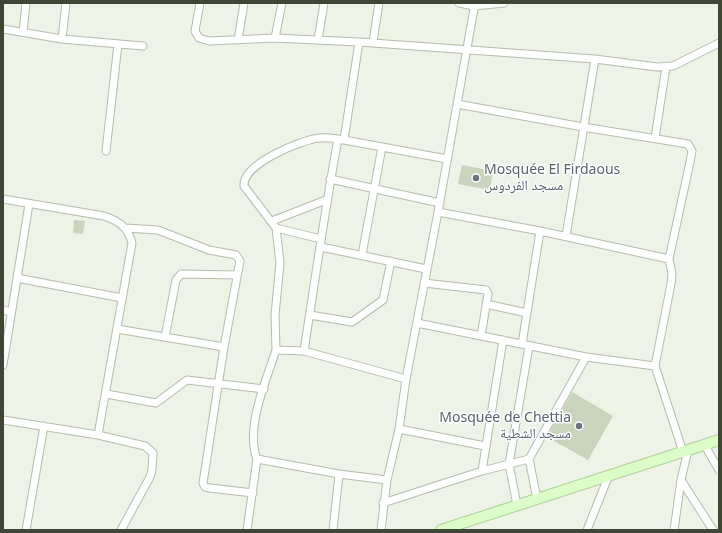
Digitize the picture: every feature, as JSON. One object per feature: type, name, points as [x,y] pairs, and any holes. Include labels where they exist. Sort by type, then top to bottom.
[{"type":"street","points":[[23,32],[26,3]]},
{"type":"street","points":[[62,39],[66,3]]},
{"type":"street","points":[[200,3],[196,23],[196,35],[209,41],[275,38],[373,42],[595,59],[666,67],[673,66],[719,43]]},
{"type":"street","points":[[238,40],[244,3]]},
{"type":"street","points":[[275,38],[282,3]]},
{"type":"street","points":[[318,40],[324,3]]},
{"type":"street","points":[[373,42],[379,3]]},
{"type":"street","points":[[459,3],[474,5],[504,3]]},
{"type":"street","points":[[381,530],[387,480],[399,429],[406,379],[468,49],[474,5]]},
{"type":"street","points":[[3,29],[62,39],[144,46]]},
{"type":"street","points":[[304,351],[321,243],[326,200],[341,139],[359,42]]},
{"type":"street","points":[[106,151],[118,44]]},
{"type":"street","points":[[566,236],[582,127],[595,59]]},
{"type":"street","points":[[655,138],[666,67]]},
{"type":"street","points":[[457,104],[582,127],[686,143],[690,145],[692,151],[669,259],[672,274],[671,284],[655,366],[685,451],[674,530]]},
{"type":"street","points":[[247,530],[257,459],[253,443],[254,428],[276,350],[275,315],[280,263],[274,224],[244,186],[244,182],[248,174],[265,159],[290,146],[319,138],[341,139],[447,159]]},
{"type":"street","points":[[362,255],[382,147]]},
{"type":"street","points":[[330,179],[440,202]]},
{"type":"street","points":[[3,199],[104,216],[122,223],[130,236],[132,243],[98,435]]},
{"type":"street","points":[[274,224],[326,200]]},
{"type":"street","points":[[3,365],[29,204]]},
{"type":"street","points":[[438,212],[566,236],[669,259]]},
{"type":"street","points":[[274,224],[321,243],[362,255],[426,269]]},
{"type":"street","points":[[124,228],[158,230],[209,250],[236,255],[240,261],[224,347],[203,483],[205,487],[253,493]]},
{"type":"street","points":[[517,505],[509,464],[525,345],[527,313],[540,231]]},
{"type":"street","points":[[310,315],[352,322],[383,300],[391,261]]},
{"type":"street","points":[[165,337],[178,275],[237,275]]},
{"type":"street","points":[[17,278],[122,298]]},
{"type":"street","points":[[424,283],[486,290],[488,294],[481,336]]},
{"type":"street","points":[[486,304],[527,313]]},
{"type":"street","points":[[3,310],[11,312]]},
{"type":"street","points":[[417,323],[586,357],[655,366]]},
{"type":"street","points":[[117,329],[224,347]]},
{"type":"street","points":[[482,471],[503,340]]},
{"type":"street","points":[[276,350],[304,351],[406,379]]},
{"type":"street","points":[[537,499],[529,459],[586,357]]},
{"type":"street","points":[[106,394],[156,403],[185,380],[264,389]]},
{"type":"street","points":[[3,420],[98,435],[145,446],[153,453],[150,477],[121,530]]},
{"type":"street","points":[[26,530],[44,426]]},
{"type":"street","points":[[399,429],[485,446]]},
{"type":"street","points":[[446,529],[719,440]]},
{"type":"street","points":[[704,444],[715,457],[719,470]]},
{"type":"street","points":[[257,459],[339,474],[387,480]]},
{"type":"street","points":[[384,503],[482,471],[529,459]]},
{"type":"street","points":[[333,530],[339,474]]},
{"type":"street","points":[[587,530],[609,475]]},
{"type":"street","points":[[681,480],[713,530]]},
{"type":"building","name":"Mosquée El Firdaous مسجد الفردوس","points":[[462,165],[493,171],[490,190],[458,184]]},
{"type":"building","points":[[74,220],[85,221],[83,234],[73,233]]},
{"type":"building","name":"Mosquée de Chettia مسجد الشطية","points":[[572,392],[613,416],[588,460],[547,437]]},
{"type":"place","name":"Mosquée El Firdaous مسجد الفردوس","points":[[476,178]]},
{"type":"place","name":"Mosquée de Chettia مسجد الشطية","points":[[579,426]]}]
